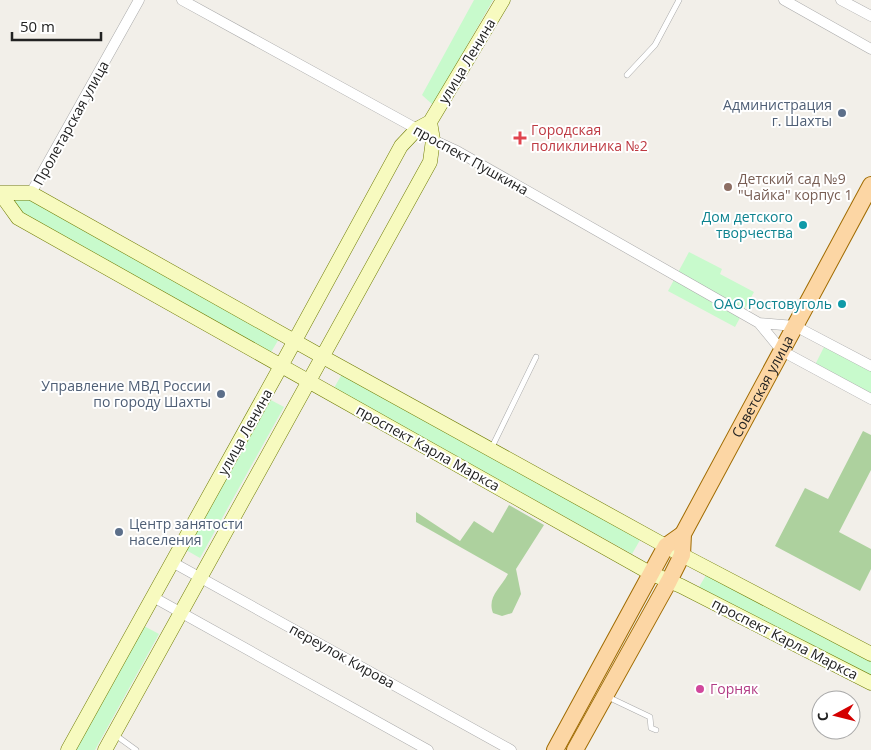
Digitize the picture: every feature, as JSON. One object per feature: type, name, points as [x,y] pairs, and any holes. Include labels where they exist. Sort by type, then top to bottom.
[{"type":"main road","name":"улица Ленина","points":[[68,750],[401,146],[417,129],[430,122],[503,0]]},
{"type":"main road","points":[[105,750],[430,162],[433,140],[430,122]]},
{"type":"main road","name":"Советская улица","points":[[575,750],[669,581],[682,555],[683,534],[871,185]]},
{"type":"main road","name":"проспект Карла Маркса","points":[[0,193],[32,193],[323,357],[682,555],[871,654]]},
{"type":"main road","name":"проспект Карла Маркса","points":[[0,193],[18,218],[309,382],[650,573],[871,683]]},
{"type":"main road","name":"Советская улица","points":[[555,750],[666,546],[683,534]]},
{"type":"street","name":"Пролетарская улица","points":[[32,193],[139,0]]},
{"type":"street","name":"проспект Пушкина","points":[[182,0],[417,129],[433,140],[457,151],[759,323],[782,351],[871,399]]},
{"type":"street","points":[[784,0],[871,49]]},
{"type":"street","points":[[841,0],[871,16]]},
{"type":"street","name":"проспект Пушкина","points":[[759,323],[795,326],[871,366]]},
{"type":"street","name":"переулок Кирова","points":[[172,562],[511,750]]},
{"type":"street","points":[[153,597],[428,750]]},
{"type":"lane","points":[[627,76],[655,45],[679,0]]},
{"type":"lane","points":[[491,449],[536,357]]},
{"type":"lane","points":[[606,695],[650,717],[651,728],[656,730]]},
{"type":"lane","points":[[114,734],[136,750]]},
{"type":"green space","points":[[474,0],[493,0],[433,105],[422,95]]},
{"type":"green space","points":[[6,196],[31,196],[280,337],[270,354],[20,215]]},
{"type":"green space","points":[[689,252],[722,269],[720,274],[754,292],[735,327],[668,291]]},
{"type":"green space","points":[[825,345],[871,369],[871,395],[814,367]]},
{"type":"green space","points":[[342,374],[640,540],[632,554],[334,388]]},
{"type":"green space","points":[[269,399],[284,407],[200,558],[186,550]]},
{"type":"green space","points":[[863,431],[871,435],[871,470],[839,532],[871,549],[871,569],[860,591],[775,546],[805,488],[828,499]]},
{"type":"green space","points":[[509,505],[544,525],[516,569],[521,594],[512,613],[502,616],[493,613],[492,602],[495,593],[508,574],[416,522],[416,512],[460,541],[474,521],[493,533]]},
{"type":"green space","points":[[706,575],[871,660],[871,676],[699,587]]},
{"type":"green space","points":[[144,626],[159,634],[95,750],[74,750]]},
{"type":"place","name":"Администрация г. Шахты","points":[[842,113]]},
{"type":"place","name":"Городская поликлиника №2","points":[[520,138]]},
{"type":"place","name":"Детский сад №9 \"Чайка\" корпус 1","points":[[728,187]]},
{"type":"place","name":"Дом детского творчества","points":[[803,225]]},
{"type":"place","name":"ОАО Ростовуголь","points":[[842,304]]},
{"type":"place","name":"Управление МВД России по городу Шахты","points":[[221,394]]},
{"type":"place","name":"Центр занятости населения","points":[[119,532]]},
{"type":"place","name":"Горняк","points":[[700,689]]}]
